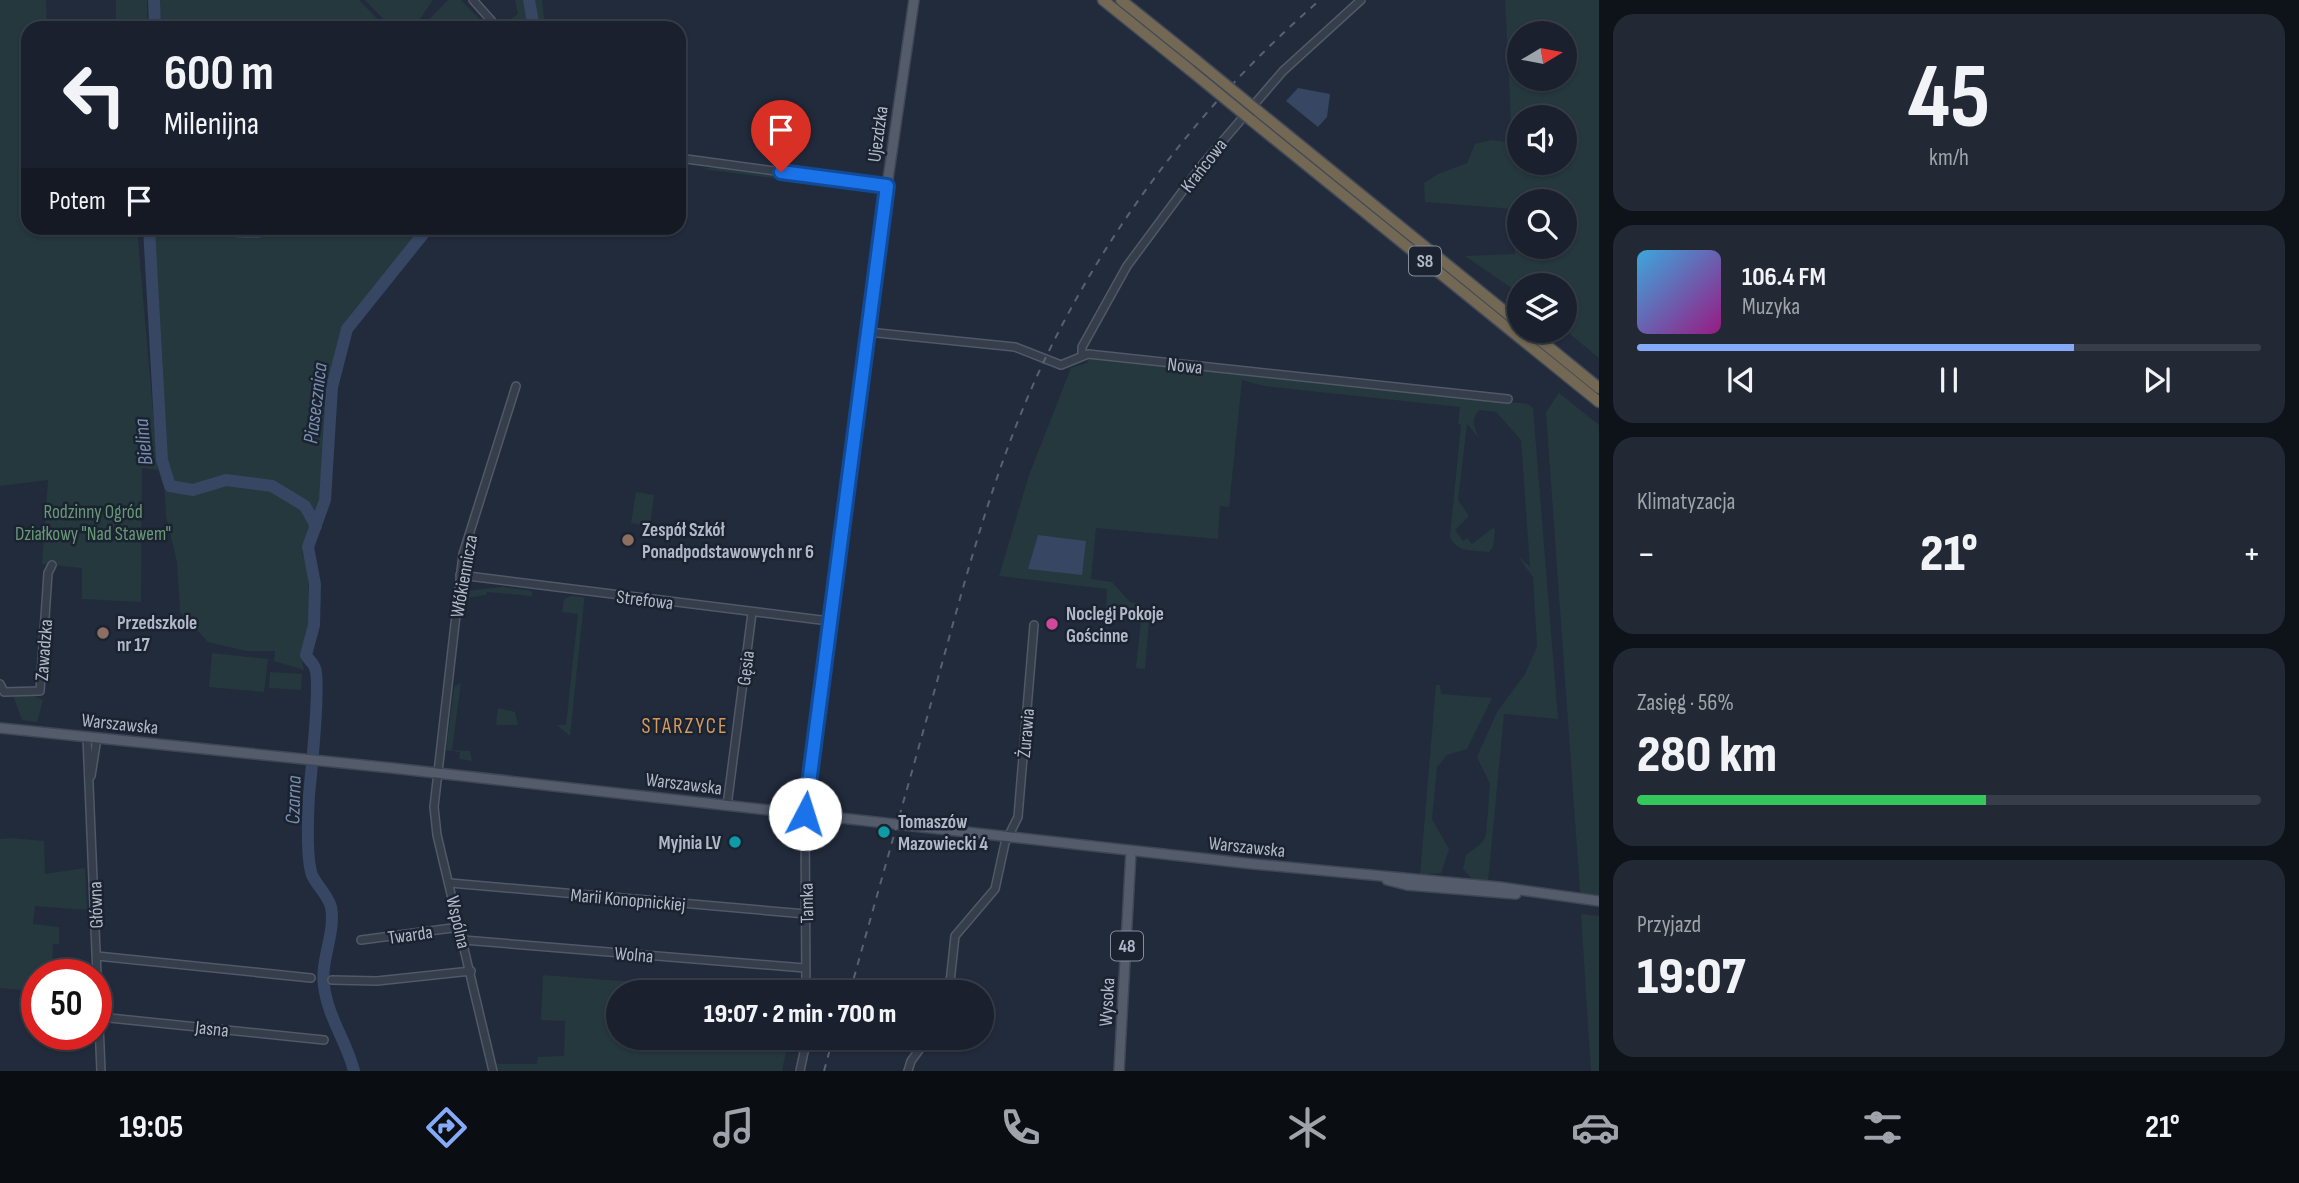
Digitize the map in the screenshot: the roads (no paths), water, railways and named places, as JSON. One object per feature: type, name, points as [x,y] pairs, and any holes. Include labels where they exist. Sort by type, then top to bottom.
[{"type":"highway","name":"S8","points":[[1103,0],[1599,402]]},
{"type":"highway","name":"S8","points":[[1121,0],[1507,313]]},
{"type":"highway","points":[[1544,343],[1599,388]]},
{"type":"main road","name":"Ujezdzka","points":[[805,814],[867,332],[915,0]]},
{"type":"main road","name":"Warszawska","points":[[0,728],[438,773],[1007,838],[1499,887],[1599,901]]},
{"type":"main road","name":"Wysoka","points":[[1119,1071],[1130,851]]},
{"type":"street","points":[[472,0],[492,21]]},
{"type":"street","name":"Krańcowa","points":[[1082,356],[1082,347],[1127,266],[1202,165],[1283,71],[1361,0]]},
{"type":"street","points":[[686,159],[887,186]]},
{"type":"street","name":"Nowa","points":[[867,332],[1015,347],[1061,365],[1088,354],[1507,399]]},
{"type":"street","name":"Włókiennicza","points":[[438,773],[463,554],[516,386]]},
{"type":"street","name":"Zawadzka","points":[[0,684],[4,692],[40,691],[48,573],[52,565]]},
{"type":"street","name":"Strefowa","points":[[460,575],[829,621]]},
{"type":"street","name":"Gęsia","points":[[727,806],[752,613]]},
{"type":"street","name":"Żurawia","points":[[951,980],[956,936],[995,890],[1007,838],[1018,817],[1034,625]]},
{"type":"street","name":"Główna","points":[[92,737],[90,780],[97,959]]},
{"type":"street","name":"Wspólna","points":[[438,773],[435,817],[493,1071]]},
{"type":"street","name":"Tamka","points":[[805,814],[806,980]]},
{"type":"street","name":"Marii Konopnickiej","points":[[450,884],[806,914]]},
{"type":"street","name":"Twarda","points":[[361,940],[460,927]]},
{"type":"street","name":"Wolna","points":[[463,940],[805,968]]},
{"type":"street","points":[[97,956],[311,978]]},
{"type":"street","points":[[332,980],[356,983],[471,971]]},
{"type":"street","name":"Jasna","points":[[112,1018],[324,1040]]},
{"type":"street","name":"Główna","points":[[101,1050],[102,1071]]},
{"type":"street","points":[[800,1071],[804,1050]]},
{"type":"street","points":[[908,1071],[919,1050]]},
{"type":"water","points":[[1298,88],[1330,94],[1327,117],[1318,127],[1286,101]]},
{"type":"water","points":[[226,235],[263,235],[260,238]]},
{"type":"water","points":[[1038,535],[1086,541],[1082,575],[1028,569]]},
{"type":"waterway","name":"Bielina","points":[[154,0],[155,21]]},
{"type":"waterway","name":"Piasecznica","points":[[529,0],[533,21]]},
{"type":"waterway","name":"Bielina","points":[[149,235],[162,460],[170,486],[193,490],[226,480],[272,486],[305,506],[316,526]]},
{"type":"waterway","name":"Czarna","points":[[354,1071],[326,998],[323,976],[331,927],[331,907],[312,875],[309,858],[309,803],[317,677],[315,668],[306,655],[314,625],[315,584],[308,547],[325,500],[332,387],[347,329],[422,235]]},
{"type":"railway","points":[[853,980],[974,549],[1013,434],[1045,359],[1100,259],[1164,165],[1238,79],[1320,0]]},
{"type":"railway","points":[[824,1071],[830,1050]]},
{"type":"place","name":"Zespół Szkół Ponadpodstawowych nr 6","points":[[628,540]]},
{"type":"place","name":"Noclegi Pokoje Gościnne","points":[[1052,624]]},
{"type":"place","name":"Przedszkole nr 17","points":[[103,633]]},
{"type":"place","name":"Tomaszów Mazowiecki 4","points":[[884,832]]},
{"type":"place","name":"Myjnia LV","points":[[735,842]]},
{"type":"district","name":"STARZYCE","points":[[685,726]]},
{"type":"park label","name":"Rodzinny Ogród Działkowy \"Nad Stawem\"","points":[[93,522]]}]
